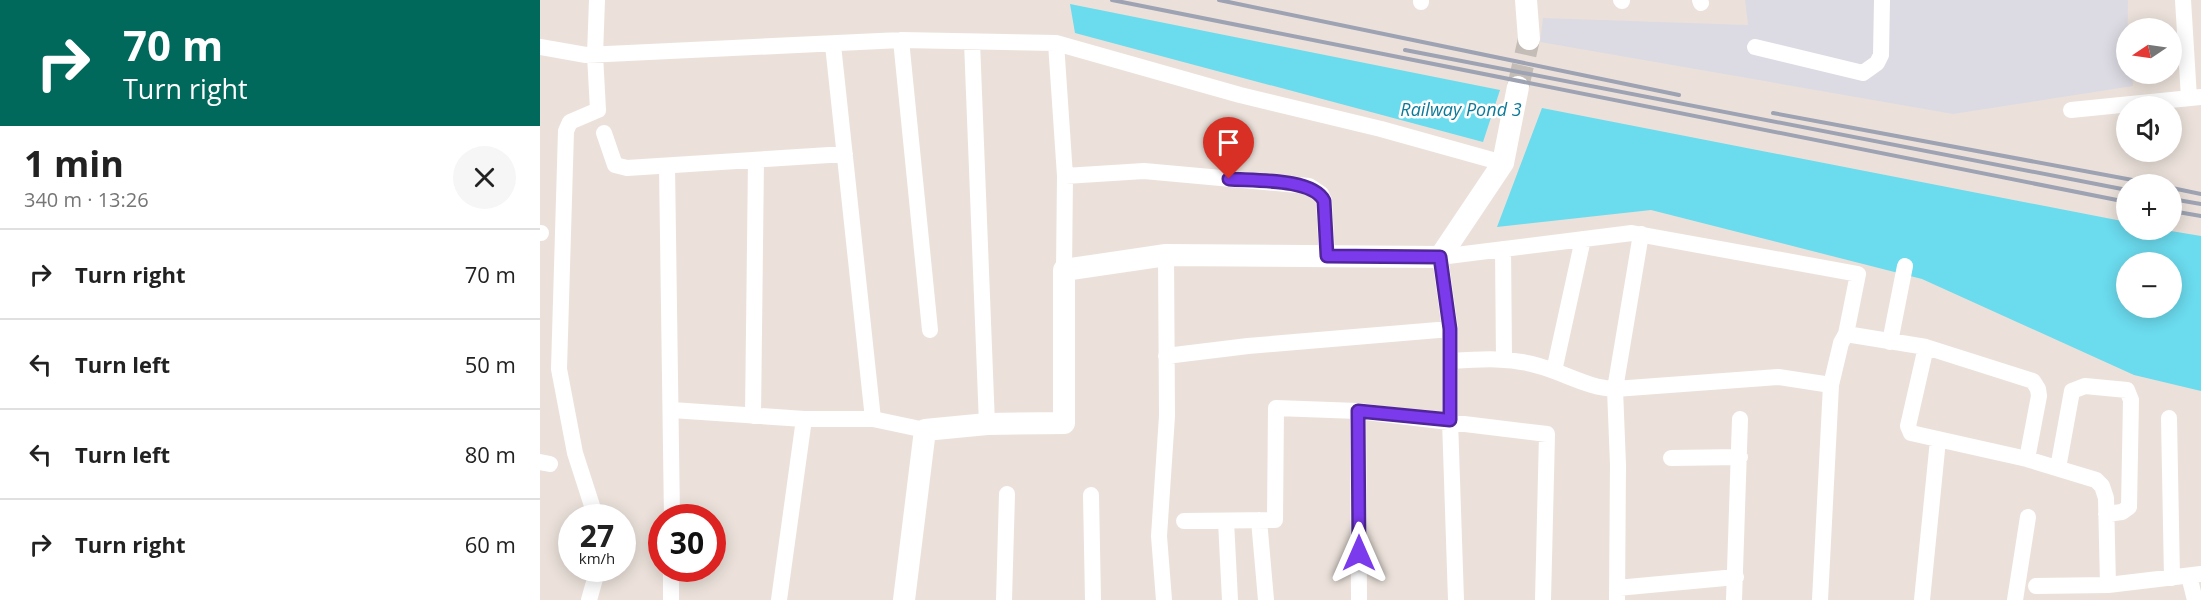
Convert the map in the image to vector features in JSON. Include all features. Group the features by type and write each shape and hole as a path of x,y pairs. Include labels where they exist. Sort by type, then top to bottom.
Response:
{"street":[{"path":"591,504 575,453 559,369 566,131 570,122 598,110 595,55 597,0"},
{"path":"1526,0 1529,39"},
{"path":"1755,47 1863,72 1876,63 1881,55 1882,0"},
{"path":"2070,110 2195,97 2182,0"},
{"path":"540,46 595,55 902,40 1056,43 1240,95 1380,129 1503,163"},
{"path":"902,40 930,330"},
{"path":"972,42 987,424"},
{"path":"672,410 804,419 873,419 925,430 987,424 1064,423 1065,176 1056,43"},
{"path":"833,45 873,419"},
{"path":"1456,600 1450,420 1450,329 1440,257 1503,163 1518,87"},
{"path":"604,133 615,165 627,168 845,154"},
{"path":"753,416 756,160"},
{"path":"667,166 672,504"},
{"path":"1065,176 1144,171 1309,186 1321,194 1324,201 1327,256"},
{"path":"1064,270 1166,255 1440,257 1632,233 1858,274 1846,334 1841,343 1831,385 1820,600"},
{"path":"1641,234 1615,389 1618,465 1617,594 1736,576"},
{"path":"1554,371 1582,239"},
{"path":"1503,249 1504,358"},
{"path":"1164,600 1159,536 1167,416 1166,255"},
{"path":"1890,342 1905,266"},
{"path":"1166,356 1248,346 1450,329"},
{"path":"1846,334 1926,347 2033,381 2039,396 2027,459"},
{"path":"1926,347 1908,426 1911,434 2027,459 2088,476 2102,486 2106,514 2108,585"},
{"path":"1450,361 1504,358 1554,371 1598,388 1615,389 1778,377 1831,385"},
{"path":"2058,468 2072,391 2085,386 2127,390 2131,400 2129,507 2122,512 2106,514"},
{"path":"1184,521 1275,520 1276,408 1358,411 1450,420 1547,434 1543,600"},
{"path":"1358,411 1359,600"},
{"path":"2169,418 2172,578"},
{"path":"778,600 804,419"},
{"path":"1734,600 1740,419"},
{"path":"904,600 925,430"},
{"path":"1922,600 1938,440"},
{"path":"1671,458 1740,457"},
{"path":"1004,600 1007,494"},
{"path":"1091,495 1093,600"},
{"path":"2015,600 2028,517"},
{"path":"1259,520 1266,600"},
{"path":"1226,521 1230,600"},
{"path":"2036,586 2108,585 2195,575 2195,600"},
{"path":"589,600 594,582"},
{"path":"671,582 671,600"}],"shaded area":[{"path":"1745,0 2128,0 2128,18 2116,18 2116,84 2133,84 2133,86 1953,114 1540,42 1543,18 1748,25"}],"water":[{"name":"Railway Pond 3","path":"1070,4 1500,90 1483,142 1075,33"},
{"path":"1542,108 2116,220 2116,240 2182,240 2182,233 2201,236 2201,391 2134,375 1922,279 1651,210 1497,227"}],"tunnel":[{"path":"1518,87 1529,39"}],"railway":[{"path":"1112,0 2116,200"},
{"path":"1219,0 1679,95"},
{"path":"1405,50 2116,188"},
{"path":"1773,113 2116,177"},
{"path":"2182,190 2201,194"},
{"path":"2182,201 2201,204"},
{"path":"2182,213 2201,216"}],"route":[{"path":"1229,179 1309,186 1321,194 1324,201 1327,256 1440,257 1450,329 1450,420 1358,411 1359,553"}]}
